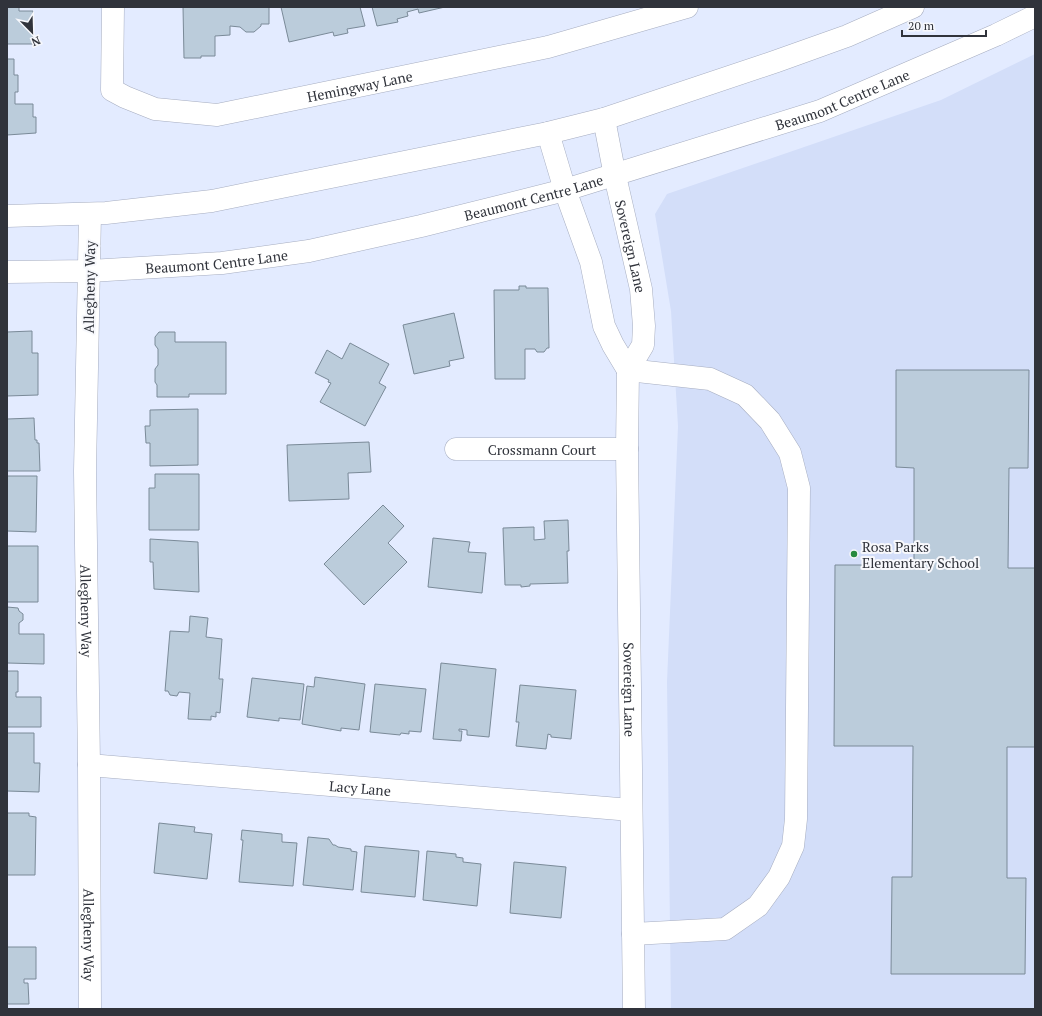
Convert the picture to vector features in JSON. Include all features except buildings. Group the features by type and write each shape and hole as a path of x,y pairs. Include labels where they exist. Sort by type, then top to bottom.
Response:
{"street":[{"name":"Hemingway Lane","path":"112,7 112,90 155,109 217,115 548,47 687,7"},
{"path":"7,216 106,214 212,201 548,133 604,119 847,36 913,7"},
{"name":"Beaumont Centre Lane","path":"7,272 90,272 222,263 309,251 421,226 615,176 820,111 996,35 1035,16"},
{"name":"Sovereign Lane","path":"604,119 615,176 641,289 644,326 643,345 628,370 627,449 634,1009"},
{"path":"548,133 565,190 591,262 604,326 628,370 710,379 745,394 770,421 790,453 799,488 796,819 793,846 779,877 758,906 725,929 633,934"},
{"name":"Allegheny Way","path":"90,214 86,471 90,1009"},
{"name":"Crossmann Court","path":"456,449 627,449"},
{"name":"Lacy Lane","path":"89,765 631,810"}],"shaded area":[{"name":"Rosa Parks Elementary School","path":"1035,54 1035,1009 671,1009 667,682 678,426 671,311 655,214 667,194 941,100"}],"place":[{"name":"Rosa Parks Elementary School","path":"854,554"}]}
